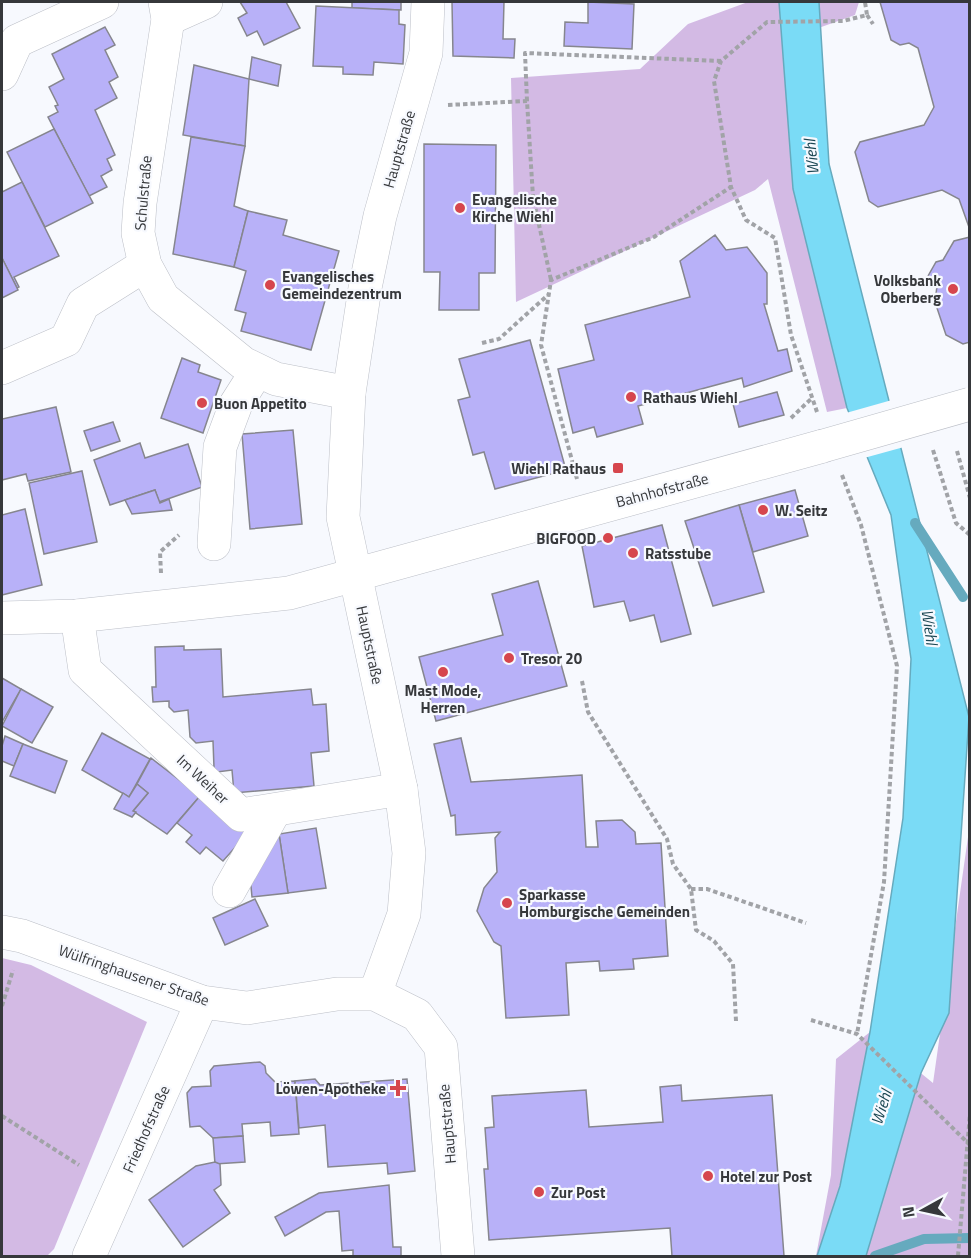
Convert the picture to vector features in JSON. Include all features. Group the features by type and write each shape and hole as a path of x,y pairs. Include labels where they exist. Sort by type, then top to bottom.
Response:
{"street":[{"path":"2,74 17,41 102,2"},
{"path":"166,10 206,2"},
{"name":"Hauptstraße","path":"428,2 426,53 376,237 365,288 349,393 343,518 401,789 409,853 404,914 375,994 417,1016 441,1047 458,1257"},
{"name":"Schulstraße","path":"166,10 140,203 138,233 145,265 163,298 205,334 257,371 276,379 349,393"},
{"path":"2,368 66,340 83,304 145,265"},
{"path":"214,544 220,447 236,404 257,371"},
{"name":"Bahnhofstraße","path":"355,573 828,446 969,404"},
{"path":"2,618 77,616 289,593 355,573"},
{"name":"Im Weiher","path":"77,616 85,670 241,815 401,789"},
{"path":"229,891 275,810"},
{"name":"Wülfringhausener Straße","path":"2,932 22,936 202,1002 247,1008 337,994 375,994"},
{"name":"Friedhofstraße","path":"89,1257 202,1002"}],"path":[{"path":"865,2 867,15 873,24"},
{"path":"857,1034 884,882 897,666 861,525 828,446 791,334 775,238 746,220 731,187 714,81 721,61 767,22 843,21 867,15"},
{"path":"591,509 577,481 541,345 551,280 533,197 525,53 721,61"},
{"path":"411,107 527,101"},
{"path":"551,280 654,237 731,187"},
{"path":"482,343 499,339 549,294"},
{"path":"923,418 956,523 969,535"},
{"path":"957,451 969,498"},
{"path":"160,552 160,561"},
{"path":"582,681 588,712 667,839 673,864 691,888 696,930 714,941 733,964 736,1021"},
{"path":"691,888 707,889 806,923"},
{"path":"811,1020 857,1034 968,1144"},
{"path":"958,1256 969,1114"},
{"path":"2,1116 80,1165"}],"shaded area":[{"path":"748,2 859,2 855,15 782,41 793,189 847,408 827,412 768,179 755,190 516,302 511,78 640,69 688,24"},
{"path":"969,830 969,1256 816,1256 831,1175 836,1059 870,1032 933,1083"},
{"path":"2,958 31,965 147,1022 54,1249 47,1256 2,1256"}],"water":[{"name":"Wiehl","path":"779,2 819,2 829,164 969,717 949,1013 921,1073 866,1256 817,1256 840,1186 870,1032 903,818 911,659 891,515 847,408 793,189"}],"pier":[{"path":"892,400 904,447 864,458 846,413"}],"building":[{"path":"240,2 286,2 300,28 264,45 257,31 247,36 238,18 247,13"},
{"path":"352,2 401,2 401,10 352,8"},
{"path":"452,2 504,2 503,39 515,39 514,58 453,56"},
{"path":"588,2 634,4 632,49 564,46 565,22 588,23"},
{"path":"880,2 970,2 970,230 959,199 942,190 878,207 869,201 855,152 860,142 924,125 934,107 918,48 909,43 900,45 891,40"},
{"path":"316,6 399,10 399,24 405,25 403,64 374,62 373,75 343,74 343,67 313,66"},
{"path":"105,27 115,45 105,50 118,77 109,82 117,98 95,110 115,155 107,159 112,170 101,176 107,187 89,196 48,117 58,112 55,106 58,105 49,87 64,79 52,54"},
{"path":"252,57 281,65 278,86 249,79"},
{"path":"194,65 249,79 245,146 183,135"},
{"path":"54,129 93,203 45,227 7,152"},
{"path":"191,137 245,146 234,206 248,211 234,267 173,254"},
{"name":"Evangelische Kirche Wiehl","path":"424,144 496,145 495,273 479,273 479,310 439,310 440,272 424,272"},
{"path":"22,182 59,256 14,277 19,287 17,288 2,258 2,192"},
{"path":"248,211 287,220 283,235 339,251 311,350 241,331 246,313 235,310 246,271 234,267"},
{"path":"715,235 726,250 747,247 767,273 767,304 764,304 778,351 787,349 792,371 744,387 742,378 638,406 643,424 597,437 594,427 573,433 558,369 594,360 585,325 690,297 680,261"},
{"name":"Volksbank Oberberg","path":"970,237 970,342 963,344 946,335 935,302 937,286 930,282 928,276 936,262 943,260 954,241"},
{"path":"2,258 18,290 2,298"},
{"path":"530,340 566,470 495,489 484,452 473,455 458,400 470,397 459,359"},
{"path":"182,358 200,365 198,372 221,380 203,433 161,418"},
{"path":"777,392 784,415 739,427 733,404"},
{"path":"56,407 71,472 28,481 26,474 2,480 2,419"},
{"path":"113,422 120,441 91,451 84,431"},
{"path":"293,430 302,524 250,529 242,434"},
{"path":"140,443 145,458 188,444 202,487 159,502 155,490 110,505 94,460"},
{"path":"82,471 97,542 44,554 29,483"},
{"path":"155,490 160,503 169,499 172,510 132,514 125,500"},
{"path":"795,490 808,536 753,552 739,505"},
{"path":"739,505 764,592 713,606 685,521"},
{"path":"25,509 42,585 2,595 2,515"},
{"path":"662,525 691,634 661,642 654,615 630,621 624,601 594,607 582,546"},
{"path":"538,581 567,686 436,721 419,657 503,635 492,594"},
{"path":"184,646 184,650 221,649 223,697 311,689 313,705 326,704 329,751 311,753 314,786 234,793 232,770 217,772 214,768 213,741 196,743 190,737 188,710 174,712 169,707 169,701 153,702 152,687 156,687 155,647"},
{"path":"2,678 21,689 2,722"},
{"path":"21,689 53,707 32,743 2,726"},
{"path":"102,733 150,759 129,797 82,770"},
{"path":"5,736 23,744 14,766 2,761"},
{"path":"461,738 471,782 582,775 586,847 598,847 596,821 622,820 635,832 636,844 661,843 668,956 633,959 634,969 600,971 599,961 566,963 569,1015 506,1018 501,946 494,942 477,911 484,888 497,872 495,838 500,832 456,835 455,815 451,816 434,744"},
{"path":"23,744 67,761 55,793 10,776"},
{"path":"151,758 200,796 167,834 133,811 148,793 137,784"},
{"path":"137,784 148,793 133,811 136,812 132,817 114,809 123,793 129,797"},
{"path":"200,796 247,834 223,861 206,847 200,854 186,842 192,835 177,823"},
{"path":"316,828 326,888 288,893 279,834"},
{"path":"279,834 288,893 252,897 250,876"},
{"path":"255,899 268,926 225,945 213,918"},
{"path":"260,1062 275,1082 295,1081 299,1134 271,1136 270,1122 242,1124 243,1136 213,1138 200,1126 190,1127 187,1093 192,1087 211,1086 210,1071 214,1066"},
{"path":"315,1079 320,1085 407,1079 415,1171 388,1174 387,1163 328,1167 325,1125 299,1128 295,1081"},
{"path":"681,1085 682,1101 772,1095 784,1256 672,1256 670,1228 489,1240 484,1169 488,1169 485,1128 494,1127 492,1096 586,1090 589,1127 663,1122 660,1087"},
{"path":"243,1136 245,1162 215,1164 213,1138"},
{"path":"215,1162 220,1164 221,1185 214,1190 230,1213 183,1247 149,1200 196,1166"},
{"path":"389,1185 393,1247 401,1247 401,1256 353,1256 353,1250 342,1251 339,1211 326,1212 285,1236 275,1217 319,1193"}],"waterway":[{"path":"915,523 963,597"},
{"path":"875,1256 924,1239 970,1238"}],"place":[{"name":"Evangelische Kirche Wiehl","path":"460,208"},
{"name":"Evangelisches Gemeindezentrum","path":"270,285"},
{"name":"Volksbank Oberberg","path":"953,289"},
{"name":"Rathaus Wiehl","path":"631,397"},
{"name":"Buon Appetito","path":"202,403"},
{"name":"Wiehl Rathaus","path":"618,468"},
{"name":"W. Seitz","path":"763,510"},
{"name":"BIGFOOD","path":"608,538"},
{"name":"Ratsstube","path":"633,553"},
{"name":"Tresor 20","path":"509,658"},
{"name":"Mast Mode, Herren","path":"443,672"},
{"name":"Sparkasse Homburgische Gemeinden","path":"507,903"},
{"name":"Löwen-Apotheke","path":"398,1088"},
{"name":"Hotel zur Post","path":"708,1176"},
{"name":"Zur Post","path":"539,1192"}]}
